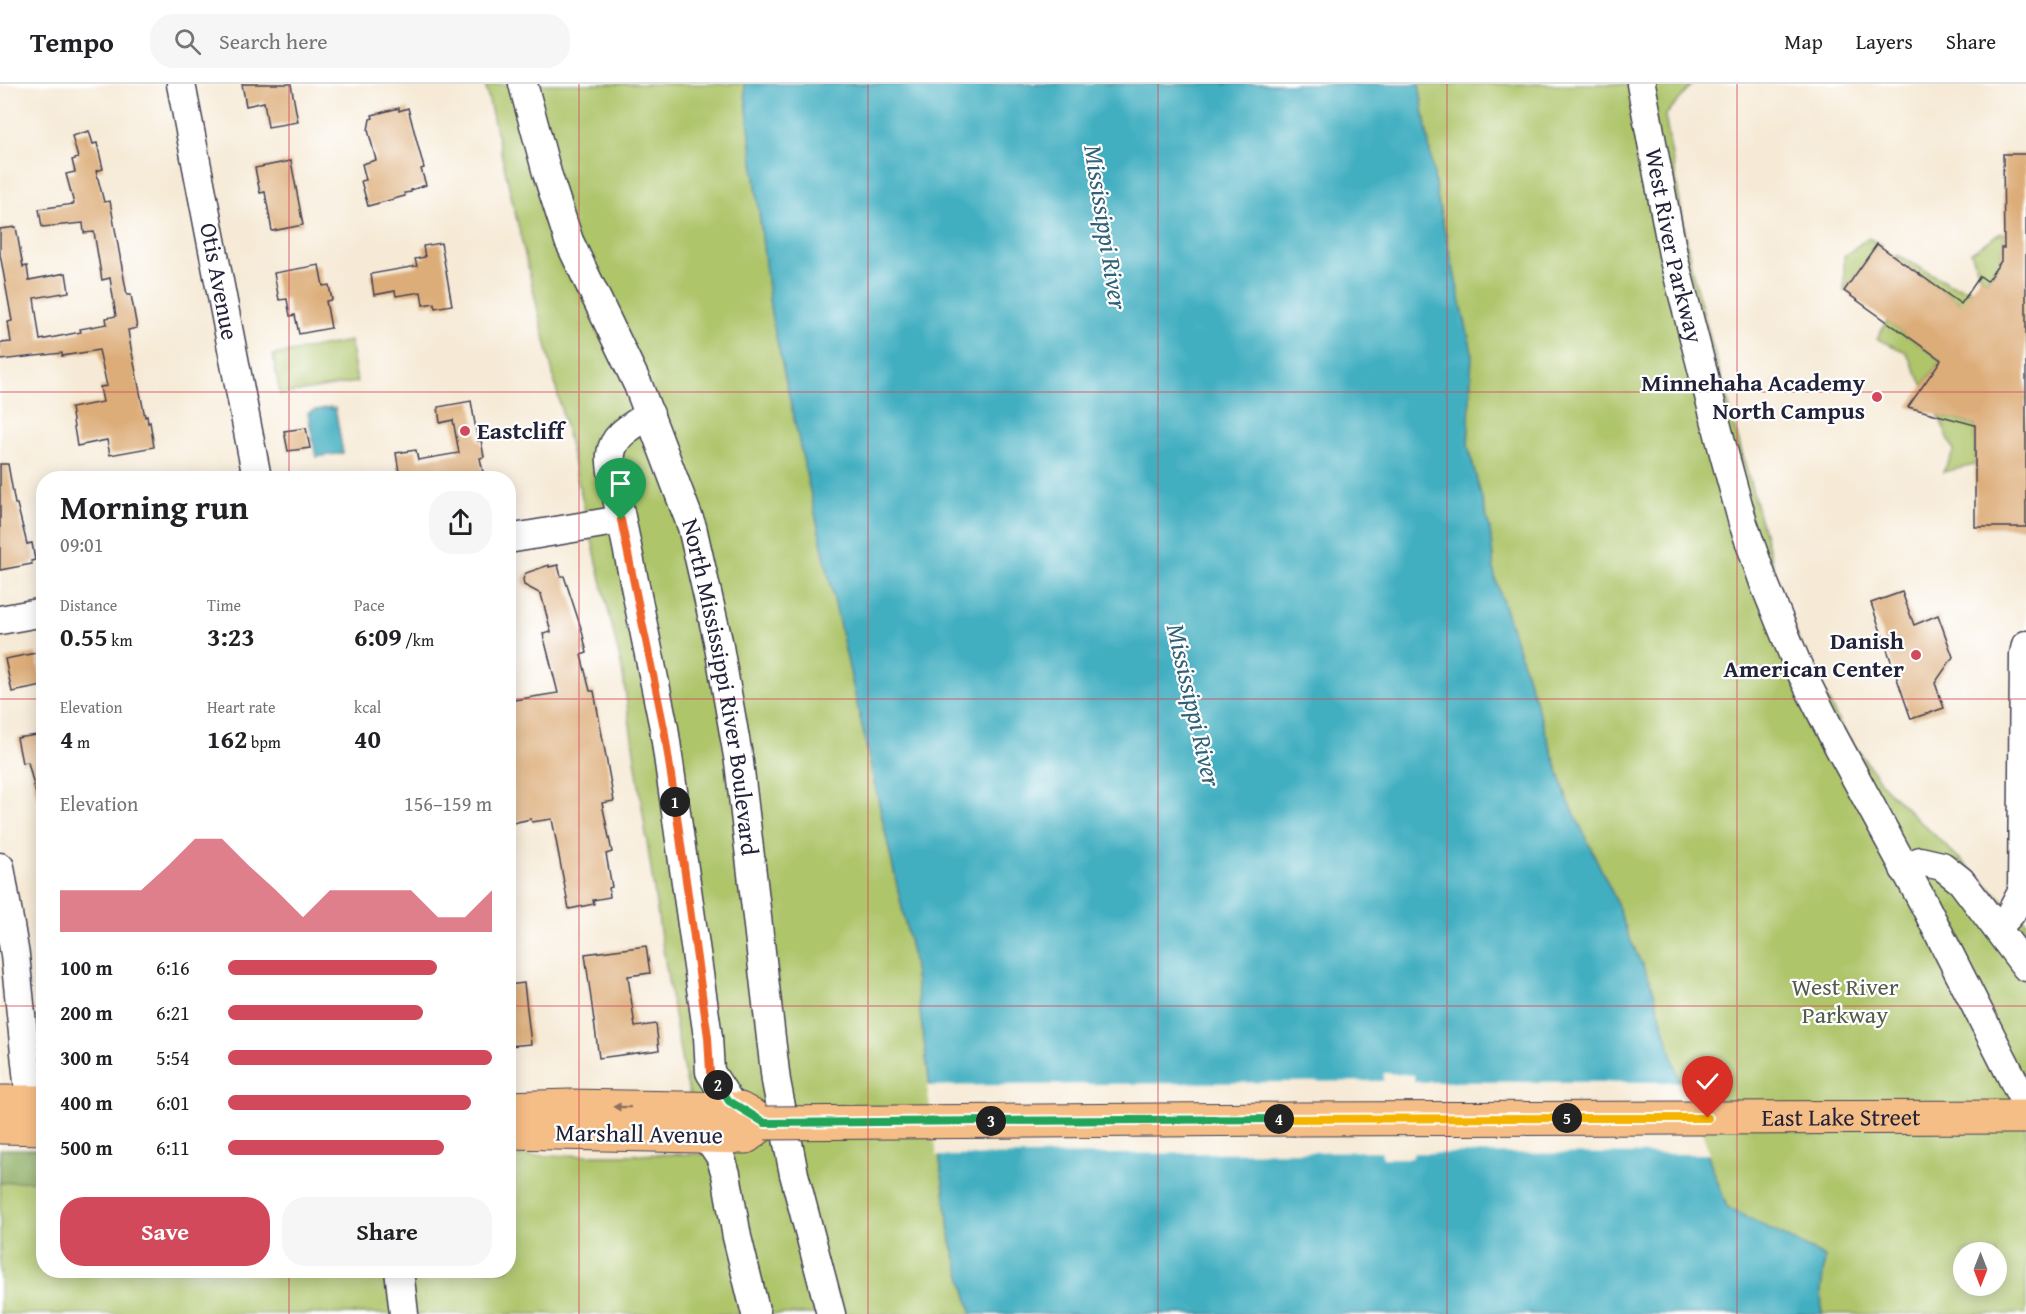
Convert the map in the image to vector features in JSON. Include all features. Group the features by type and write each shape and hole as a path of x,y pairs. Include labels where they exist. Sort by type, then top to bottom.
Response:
{"main road":[{"name":"Marshall Avenue","path":"516,1108 569,1106 688,1121 750,1123 1295,1119"},
{"name":"East Lake Street","path":"1295,1119 2026,1117"},
{"name":"Marshall Avenue","path":"516,1132 688,1121"}],"street":[{"name":"Otis Avenue","path":"181,84 256,471"},
{"name":"North Mississippi River Boulevard","path":"523,84 547,173 569,241 650,414 692,526 718,641 739,762 776,1081 794,1174 831,1314"},
{"name":"West River Parkway","path":"1641,84 1674,260 1743,523 1764,583 1793,656 2026,1105"},
{"path":"650,414 622,434 614,443 611,453 613,478 664,728 705,1013 710,1072 729,1101 750,1123 726,1174"},
{"path":"516,537 621,520"},
{"path":"0,620 36,613"},
{"path":"1997,928 2011,913 2022,892 2024,654 2026,645"},
{"path":"1905,869 1920,861 1942,866 1961,881 2026,967"},
{"path":"0,867 15,955 25,1115"},
{"path":"710,1072 688,1121 712,1144 720,1156 726,1174 737,1237 756,1314"},
{"path":"400,1278 404,1314"}],"green space":[{"path":"485,84 744,84 771,314 912,953 951,1241 972,1314 0,1314 0,1152 36,1153 36,1278 516,1278 516,1156 704,1154 682,1063 660,931 622,669"},
{"name":"West River Parkway","path":"1419,84 1693,84 1665,116 1692,272 1777,580 1800,645 1843,730 1886,789 2026,922 2026,1314 1822,1314 1821,1291 1825,1257 1727,1207 1678,1076 1652,986 1628,935 1616,901 1567,798 1495,578 1490,530 1468,446 1472,352 1438,201"},
{"path":"2004,233 2004,248 2001,249 2001,261 1987,281 1980,276 1971,252"},
{"path":"1868,238 1882,245 1881,247 1877,245 1844,291 1844,256"},
{"path":"1897,255 1950,284 1971,290 1970,310 1896,258"},
{"path":"1887,321 1941,360 1923,386 1906,352 1877,339"},
{"path":"350,341 357,382 280,395 273,355"},
{"path":"1938,415 1975,425 1975,465 1943,472 1954,451"},
{"path":"0,1149 36,1149 36,1180 0,1183"}],"water":[{"name":"Mississippi River","path":"744,84 1419,84 1438,201 1472,352 1468,446 1490,530 1495,578 1567,798 1616,901 1628,935 1652,986 1678,1076 1727,1207 1825,1257 1821,1291 1822,1314 972,1314 951,1241 912,953 771,314"},
{"path":"331,407 331,409 335,408 343,453 316,457 308,413"}],"pier":[{"path":"1384,1073 1414,1075 1414,1082 1683,1082 1710,1154 1414,1153 1412,1158 1383,1158 1381,1151 937,1156 927,1086 1383,1081"}],"building":[{"path":"242,84 291,84 298,122 268,127 264,102 246,106"},
{"path":"399,108 399,111 408,108 424,168 421,169 426,185 404,193 405,196 368,206 361,181 366,180 362,164 376,160 368,130 370,119 373,118 372,115"},
{"path":"89,131 93,144 97,143 103,169 96,171 104,202 110,201 127,295 131,295 137,328 128,330 145,417 147,416 148,423 150,422 154,447 110,455 107,440 77,446 71,408 103,402 100,387 107,386 99,350 62,356 62,353 0,360 0,343 11,342 8,322 12,321 0,254 0,229 16,227 23,267 27,266 29,280 66,273 69,292 34,298 40,340 107,324 106,318 116,316 110,278 102,280 94,232 84,233 83,223 42,227 39,209 74,204 66,174 75,172 72,160 78,158 72,136"},
{"path":"2003,154 2026,154 2026,527 1975,527 1975,425 1908,407 1941,360 1844,291 1877,244 1961,304 1980,276 1987,281 2001,261 2001,248 2004,248"},
{"path":"291,161 303,225 272,231 265,192 260,193 255,168"},
{"path":"441,243 452,305 435,308 434,303 423,305 421,292 396,296 395,291 374,295 371,274 417,266 415,259 425,257 423,246"},
{"path":"319,265 323,286 329,285 332,300 326,301 331,328 299,334 295,315 290,316 287,299 279,300 274,273"},
{"name":"Eastcliff","path":"471,401 478,441 481,440 484,457 480,458 483,471 399,471 396,453 416,450 418,460 459,453 453,420 440,423 438,407"},
{"path":"306,428 310,448 288,451 284,431"},
{"path":"0,464 8,464 15,504 17,504 27,544 32,543 35,560 31,561 32,564 0,570"},
{"path":"549,565 549,567 558,565 561,576 564,576 587,653 581,655 590,691 594,691 614,801 602,803 612,852 606,854 612,887 609,888 610,897 593,900 594,904 569,909 552,819 532,822 531,819 516,822 516,700 558,693 543,634 551,632 541,594 524,585 523,579 526,573"},
{"name":"Danish American Center","path":"1902,592 1914,625 1938,615 1953,657 1935,683 1944,708 1911,719 1871,603"},
{"path":"36,653 36,687 12,692 5,659"},
{"path":"36,735 36,794 28,762 22,763 17,738"},
{"path":"646,946 650,973 628,976 635,1027 656,1024 659,1050 599,1058 585,954"},
{"path":"524,983 531,1044 516,1045 516,984"}],"place":[{"name":"Minnehaha Academy North Campus","path":"1877,397"},
{"name":"Eastcliff","path":"465,431"},
{"name":"Danish American Center","path":"1916,655"}],"route":[{"path":"621,520 664,728 708,1037 710,1072 729,1101 765,1123 1708,1118"}]}
